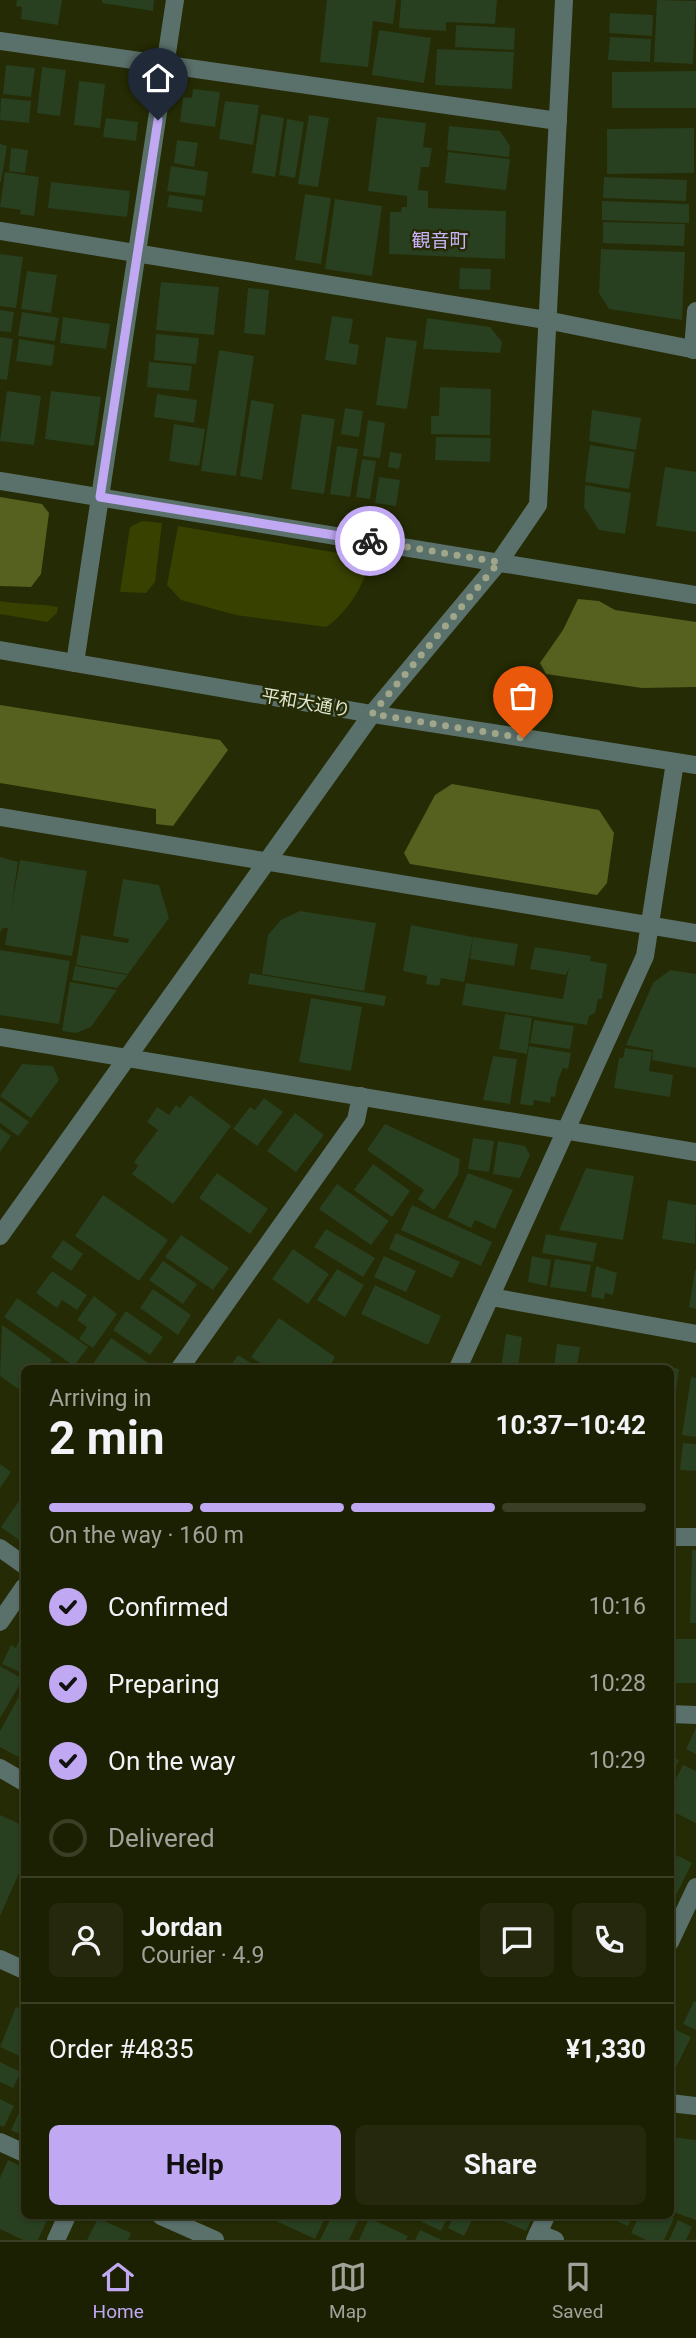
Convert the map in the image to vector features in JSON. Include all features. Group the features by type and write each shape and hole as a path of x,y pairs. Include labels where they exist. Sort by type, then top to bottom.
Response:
{"street":[{"path":"75,663 175,0"},
{"path":"0,1236 372,714 499,562 538,505 545,320 564,0"},
{"path":"0,41 558,121"},
{"path":"0,230 545,320 695,350 696,312"},
{"path":"0,481 696,595"},
{"name":"平和大通り","path":"0,650 372,714 696,765"},
{"path":"459,1365 645,956 675,762"},
{"path":"0,817 696,933"},
{"path":"0,1037 696,1152"},
{"path":"182,1365 356,1120 361,1096"},
{"path":"491,1297 696,1334"},
{"path":"674,1536 696,1538"},
{"path":"0,1548 21,1563"},
{"path":"0,1622 21,1591"},
{"path":"674,1714 696,1715"},
{"path":"0,1768 21,1780"},
{"path":"674,1934 696,1887"},
{"path":"0,1959 21,1969"},
{"path":"674,2103 696,2106"},
{"path":"0,2142 21,2152"},
{"path":"56,2240 66,2219"},
{"path":"168,2219 215,2240"},
{"path":"543,2238 546,2219"}],"green space":[{"path":"0,497 42,504 49,513 41,574 31,587 0,586"},
{"path":"142,521 162,523 155,582 146,593 120,592 130,527"},
{"path":"178,526 368,558 365,577 341,614 326,627 236,615 181,600 167,585"},
{"path":"578,599 599,601 615,610 696,622 696,687 642,688 546,674 540,663 563,630"},
{"path":"0,601 58,607 57,613 47,622 0,614"},
{"path":"0,705 220,740 228,750 173,826 156,824 156,809 0,783"},
{"path":"452,784 599,810 614,833 607,883 597,895 410,864 404,853 435,795"}],"building":[{"path":"17,0 62,0 58,25 21,19 22,7 16,6"},
{"path":"102,0 154,0 153,11 102,3"},
{"path":"327,0 396,0 393,24 373,21 368,67 320,62"},
{"path":"401,0 497,0 495,24 446,22 446,31 399,28"},
{"path":"657,0 696,1 693,64 654,62"},
{"path":"610,13 653,15 652,36 609,33"},
{"path":"456,25 515,28 514,50 455,47"},
{"path":"379,30 431,38 424,83 372,75"},
{"path":"610,37 651,39 650,62 608,60"},
{"path":"437,49 514,52 512,89 435,85"},
{"path":"6,65 35,68 31,97 3,94"},
{"path":"42,67 66,70 60,116 37,113"},
{"path":"696,71 696,108 612,108 612,72"},
{"path":"79,81 105,84 100,128 74,125"},
{"path":"193,89 220,92 215,127 180,122 183,97 192,98"},
{"path":"1,98 31,101 29,123 0,120"},
{"path":"225,101 259,105 253,145 219,139"},
{"path":"261,114 284,118 275,177 252,173"},
{"path":"309,115 329,118 318,187 298,184"},
{"path":"377,117 426,123 423,147 432,148 429,167 421,167 418,190 428,191 428,208 506,211 505,259 389,254 390,212 401,212 402,207 407,207 407,196 368,191"},
{"path":"106,118 138,122 136,141 103,137"},
{"path":"287,119 304,122 295,178 279,175"},
{"path":"449,126 500,131 510,146 509,157 447,150"},
{"path":"694,128 694,173 607,174 607,129"},
{"path":"177,140 198,143 194,167 174,163"},
{"path":"0,144 7,146 1,182 0,182"},
{"path":"11,148 28,150 25,173 9,171"},
{"path":"448,152 510,159 506,190 445,183"},
{"path":"171,166 208,172 205,196 167,191"},
{"path":"5,172 39,177 34,216 20,214 21,210 0,207"},
{"path":"604,177 687,180 686,201 603,198"},
{"path":"51,182 130,191 127,217 48,208"},
{"path":"305,194 331,198 321,264 295,260"},
{"path":"169,195 203,200 202,212 167,207"},
{"path":"335,199 382,206 372,276 325,269"},
{"path":"602,201 689,204 689,223 602,220"},
{"path":"603,222 685,224 684,246 603,243"},
{"path":"601,249 685,252 682,320 609,309 599,293"},
{"path":"0,254 23,257 16,308 0,306"},
{"path":"460,268 491,269 490,290 459,289"},
{"path":"27,271 57,275 51,313 21,309"},
{"path":"161,282 219,287 214,335 156,330"},
{"path":"248,288 269,290 265,335 244,333"},
{"path":"0,310 14,312 11,332 0,331"},
{"path":"22,312 59,318 55,341 18,336"},
{"path":"332,316 353,319 349,343 359,345 356,365 325,360"},
{"path":"63,317 110,324 106,349 60,343"},
{"path":"427,318 490,327 502,342 500,353 423,349"},
{"path":"156,334 199,338 196,364 154,360"},
{"path":"0,337 13,339 7,380 0,379"},
{"path":"386,337 417,341 407,409 376,405"},
{"path":"19,339 55,345 52,366 16,361"},
{"path":"219,350 254,356 236,476 201,471"},
{"path":"149,362 192,366 189,391 147,387"},
{"path":"440,387 491,389 490,435 431,434 431,416 439,416"},
{"path":"7,391 41,396 34,445 0,441"},
{"path":"51,391 101,397 94,446 45,439"},
{"path":"157,394 197,400 194,423 154,417"},
{"path":"251,400 274,404 262,480 240,476"},
{"path":"345,408 363,411 359,437 341,434"},
{"path":"592,410 641,418 636,450 589,441"},
{"path":"302,414 335,419 324,494 291,489"},
{"path":"368,420 385,423 380,458 363,456"},
{"path":"174,424 205,429 199,466 169,461"},
{"path":"436,437 491,438 490,462 435,460"},
{"path":"590,445 635,452 629,489 585,482"},
{"path":"337,446 358,449 350,497 330,494"},
{"path":"390,452 402,454 399,469 388,467"},
{"path":"362,459 376,461 370,499 356,497"},
{"path":"665,467 696,472 696,532 656,526"},
{"path":"379,477 400,480 396,506 375,503"},
{"path":"585,485 631,493 625,534 599,530 584,507"},
{"path":"0,857 18,862 11,910 20,860 87,871 72,956 5,945 8,928 3,928 0,932"},
{"path":"123,879 159,885 169,918 128,974 76,965 81,935 128,943 129,939 113,936"},
{"path":"300,911 376,923 364,991 262,974 268,935 281,920"},
{"path":"411,925 473,937 464,982 441,978 439,986 426,984 427,976 403,971"},
{"path":"473,937 518,944 514,966 470,959"},
{"path":"535,947 591,956 590,961 607,964 602,999 598,999 595,1013 589,1016 587,1025 462,1005 466,983 563,999 569,967 566,975 530,969"},
{"path":"0,950 70,961 59,1024 0,1015"},
{"path":"75,966 128,975 117,988 72,980"},
{"path":"670,970 696,974 696,1068 652,1060 653,1050 626,1045 653,983"},
{"path":"250,973 386,996 384,1006 248,984"},
{"path":"70,982 117,990 91,1027 76,1033 62,1031"},
{"path":"311,998 362,1007 351,1071 299,1062"},
{"path":"505,1014 532,1018 527,1054 499,1049"},
{"path":"534,1020 574,1026 570,1049 530,1043"},
{"path":"529,1046 571,1053 568,1069 563,1068 555,1097 551,1096 550,1103 534,1100 533,1106 520,1104"},
{"path":"625,1048 652,1052 649,1071 673,1075 670,1097 614,1088 619,1058 623,1058"},
{"path":"493,1056 517,1059 510,1104 483,1100"},
{"path":"22,1064 53,1066 59,1080 31,1118 0,1096"},
{"path":"190,1095 231,1126 173,1204 132,1174 138,1166 134,1162 158,1130 147,1122 157,1107 169,1115 176,1105 180,1108"},
{"path":"264,1098 283,1112 257,1146 233,1129 250,1107 255,1110"},
{"path":"0,1101 29,1122 18,1136 0,1123"},
{"path":"295,1113 324,1135 296,1172 267,1151"},
{"path":"385,1124 460,1159 458,1175 434,1210 418,1199 424,1190 367,1150"},
{"path":"0,1128 11,1136 0,1152"},
{"path":"473,1138 494,1141 489,1172 468,1169"},
{"path":"498,1141 525,1146 530,1155 520,1178 493,1174"},
{"path":"373,1164 410,1191 392,1217 354,1190"},
{"path":"586,1168 634,1176 623,1240 559,1230"},
{"path":"217,1173 268,1209 250,1234 199,1198"},
{"path":"468,1173 513,1190 495,1229 475,1220 471,1228 448,1217"},
{"path":"337,1184 389,1221 371,1245 319,1209"},
{"path":"103,1195 168,1240 139,1281 75,1236"},
{"path":"668,1200 696,1205 695,1244 662,1239"},
{"path":"412,1205 492,1242 481,1266 401,1230"},
{"path":"326,1229 375,1258 363,1277 314,1247"},
{"path":"396,1233 460,1262 452,1278 389,1249"},
{"path":"546,1234 597,1243 593,1262 542,1253"},
{"path":"181,1235 229,1268 213,1290 165,1257"},
{"path":"63,1240 83,1254 71,1271 51,1257"},
{"path":"293,1249 329,1274 308,1304 272,1279"},
{"path":"384,1256 416,1271 406,1292 374,1277"},
{"path":"532,1256 551,1260 547,1286 528,1282"},
{"path":"555,1259 591,1265 586,1292 550,1287"},
{"path":"163,1261 197,1284 183,1304 149,1280"},
{"path":"596,1266 617,1273 613,1295 605,1293 604,1299 591,1297"},
{"path":"337,1269 364,1285 345,1317 317,1300"},
{"path":"696,1270 696,1309 689,1307"},
{"path":"52,1271 87,1295 77,1310 62,1300 57,1308 36,1293"},
{"path":"375,1285 441,1316 428,1345 361,1314"},
{"path":"153,1289 191,1315 178,1335 140,1308"},
{"path":"94,1296 117,1314 93,1348 79,1339 87,1327 77,1320"},
{"path":"17,1298 88,1347 73,1365 4,1317"},
{"path":"126,1311 163,1337 150,1355 113,1330"},
{"path":"279,1318 335,1357 331,1365 263,1365 251,1357"},
{"path":"2,1325 52,1360 48,1365 21,1365 21,1391 0,1376"},
{"path":"506,1334 522,1337 518,1365 501,1365"},
{"path":"111,1338 152,1365 92,1365"},
{"path":"557,1344 580,1347 577,1365 554,1365"},
{"path":"238,1355 254,1365 231,1365"},
{"path":"674,1368 679,1369 674,1392"},
{"path":"691,1377 696,1378 696,1437 682,1435"},
{"path":"683,1443 696,1444 696,1471 680,1470"},
{"path":"0,1464 11,1472 0,1488"},
{"path":"21,1498 21,1540 1,1527"},
{"path":"692,1550 696,1550 696,1623 690,1623"},
{"path":"21,1636 21,1673 2,1664 11,1645 16,1648"},
{"path":"674,1639 696,1639 696,1683 674,1683"},
{"path":"0,1666 21,1678 21,1682 0,1718"},
{"path":"21,1693 21,1758 0,1747 0,1731"},
{"path":"696,1728 696,1754 686,1749"},
{"path":"674,1758 679,1760 674,1771"},
{"path":"683,1765 696,1771 696,1823 674,1812 674,1782"},
{"path":"0,1815 21,1825 21,1869 0,1916"},
{"path":"674,1854 692,1863 676,1895 674,1894"},
{"path":"694,2001 696,2002 696,2030 683,2024"},
{"path":"16,2007 21,2009 21,2057 0,2047"},
{"path":"674,2029 691,2037 674,2069"},
{"path":"0,2062 21,2072 13,2088 0,2082"},
{"path":"0,2099 14,2106 4,2127 0,2125"},
{"path":"21,2108 21,2135 11,2130"},
{"path":"674,2137 696,2140 696,2220 674,2212"},
{"path":"8,2160 21,2166 21,2219 48,2219 38,2240 23,2240 0,2229 0,2178"},
{"path":"98,2219 131,2233 128,2240 87,2240"},
{"path":"272,2219 325,2219 315,2239"},
{"path":"330,2219 359,2219 349,2240 320,2240"},
{"path":"369,2219 408,2236 406,2240 359,2240"},
{"path":"418,2219 447,2219 441,2231"},
{"path":"452,2219 472,2219 464,2236 448,2228"},
{"path":"499,2219 532,2219 526,2231"},
{"path":"612,2219 632,2219 628,2226"},
{"path":"638,2219 674,2219 664,2240 646,2240 631,2233"},
{"path":"678,2220 692,2227 686,2240 669,2240"},
{"path":"420,2230 442,2240 415,2240"}],"way so far":[{"path":"370,541 499,562 372,714 523,738"}],"district":[{"name":"観音町","path":"440,240"}],"route":[{"path":"158,120 100,497 370,541"}]}
